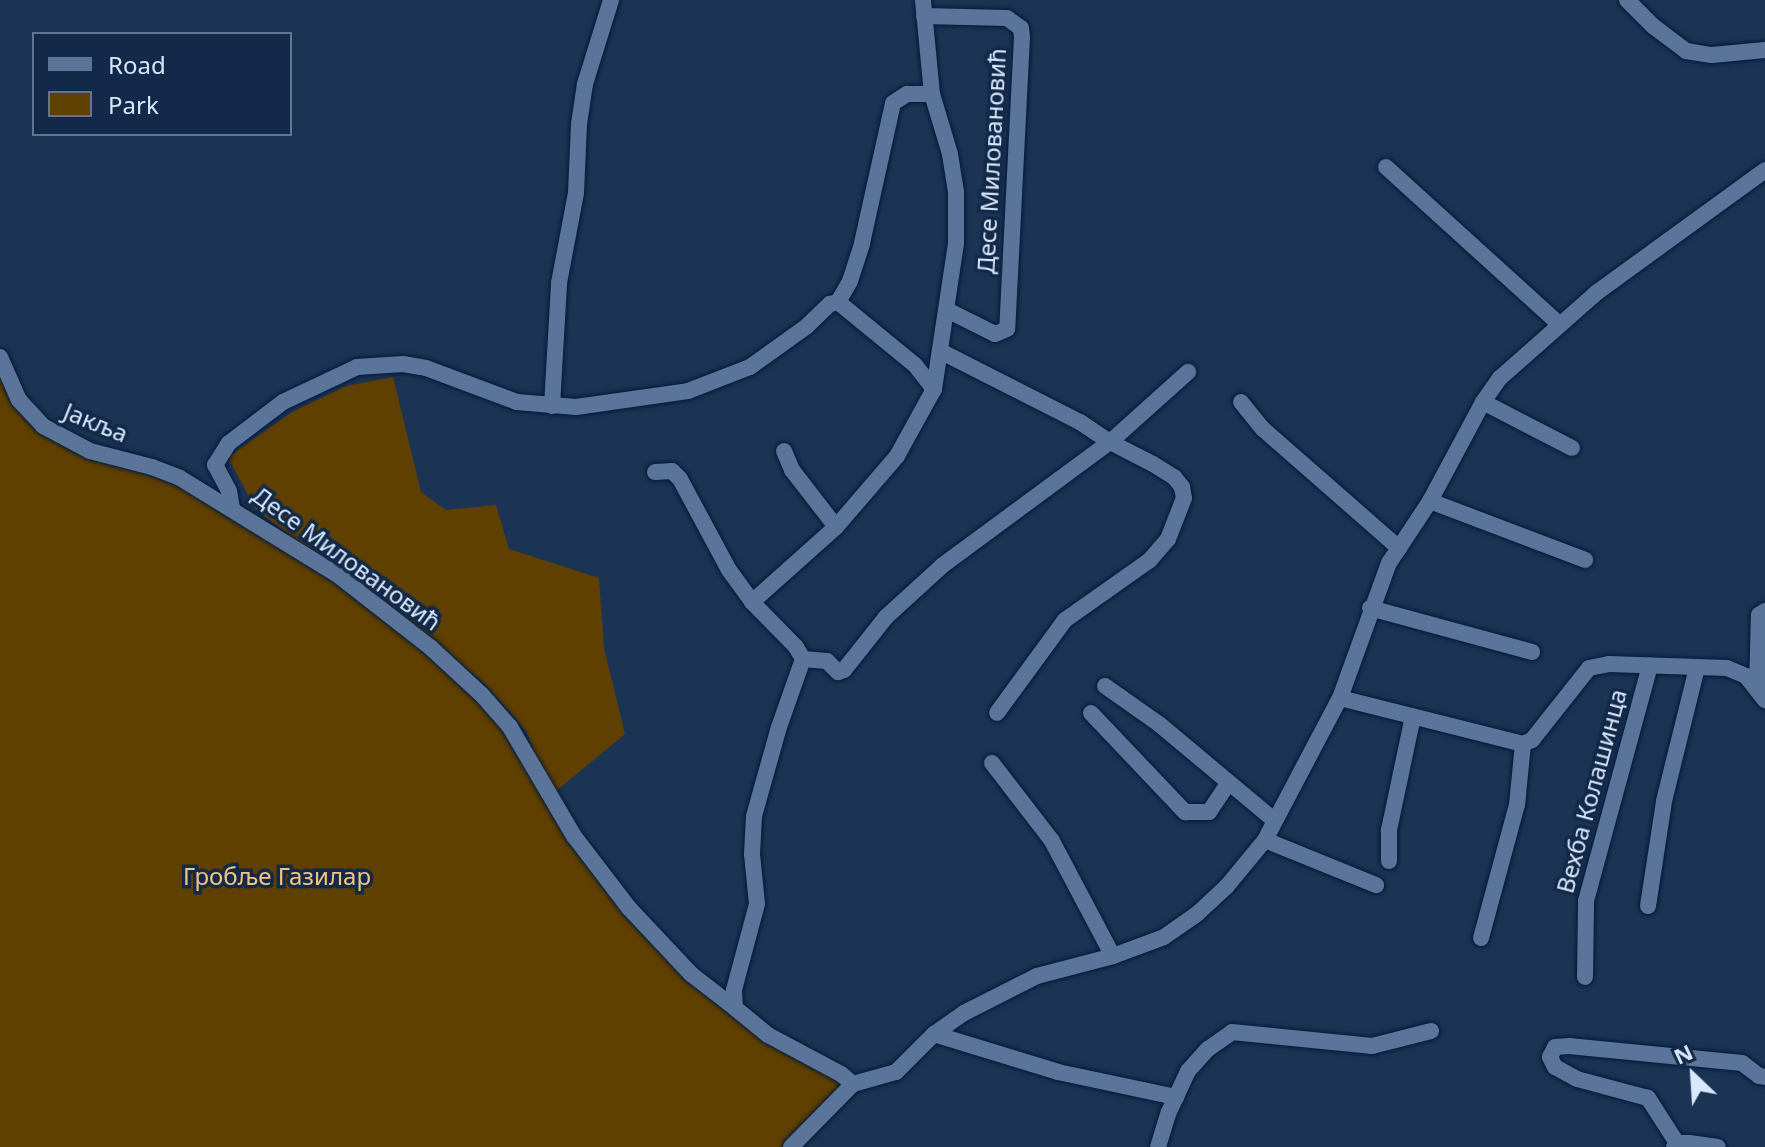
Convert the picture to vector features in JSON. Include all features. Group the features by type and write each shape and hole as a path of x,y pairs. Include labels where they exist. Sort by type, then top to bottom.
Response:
{"street":[{"path":"552,406 559,283 576,193 579,124 585,84 611,0"},
{"path":"1627,0 1653,26 1686,51 1712,55 1765,50"},
{"name":"Десе Миловановић","path":"752,602 836,527 897,456 934,389 956,243 956,192 950,154 932,94 923,8 1007,18 1021,28 1022,37 1007,329 995,334 947,310"},
{"name":"Десе Миловановић","path":"853,1084 841,1074 768,1035 665,948 594,865 558,810 524,747 482,695 430,647 363,593 232,508 229,491 215,465 229,443 283,402 357,367 383,362 415,366 517,402 576,407 688,391 750,367 807,326 830,304 838,302 850,281 862,243 893,103 907,94 932,94"},
{"path":"1386,167 1559,324"},
{"path":"791,1147 853,1084 896,1072 934,1034 1018,984 1142,946 1179,928 1227,886 1265,840 1340,698 1370,608 1389,563 1430,501 1483,402 1500,378 1596,293 1765,170"},
{"path":"838,302 915,365 934,389"},
{"path":"940,351 1080,422 1174,477 1182,487 1184,498 1168,539 1150,560 1065,620 997,713"},
{"name":"Јакља","path":"0,357 19,400 43,426 90,451 165,471 232,508"},
{"path":"803,659 827,661 838,672 844,670 886,617 943,565 1110,442 1188,372"},
{"path":"1241,402 1263,429 1399,548"},
{"path":"1483,402 1572,448"},
{"path":"784,451 792,470 836,527"},
{"path":"655,472 672,471 680,479 723,560 752,602 796,647 803,659 779,727 754,816 752,840 757,904 734,990 735,1008"},
{"path":"1430,501 1585,560"},
{"path":"1370,608 1532,652"},
{"path":"1761,694 1759,615 1765,611"},
{"name":"Вехба Колашинца","path":"1523,744 1532,740 1589,668 1609,664 1727,668 1746,676 1761,694"},
{"name":"Вехба Колашинца","path":"1585,977 1586,901 1650,666"},
{"path":"1648,906 1664,801 1697,668"},
{"path":"1105,686 1159,724 1274,820"},
{"path":"1340,698 1523,744 1517,805 1481,938"},
{"path":"1091,713 1172,803 1185,812 1209,812 1228,784"},
{"path":"1389,861 1389,830 1413,716"},
{"path":"992,763 1052,841 1113,956"},
{"path":"1265,840 1376,885"},
{"path":"1158,1147 1176,1097 1198,1058 1232,1032 1372,1046 1431,1031"},
{"path":"934,1034 1058,1072 1176,1097"},
{"path":"1718,1147 1676,1145 1648,1098 1577,1079 1555,1067 1550,1057 1555,1047 1742,1063 1765,1077"}],"green space":[{"name":"Гробље Газилар","path":"0,357 10,380 58,436 140,463 299,550 482,695 547,788 527,732 481,680 256,510 228,457 292,412 346,386 393,377 421,492 446,510 496,505 509,549 599,578 604,648 625,734 550,796 691,974 853,1084 791,1147 0,1147"}]}
